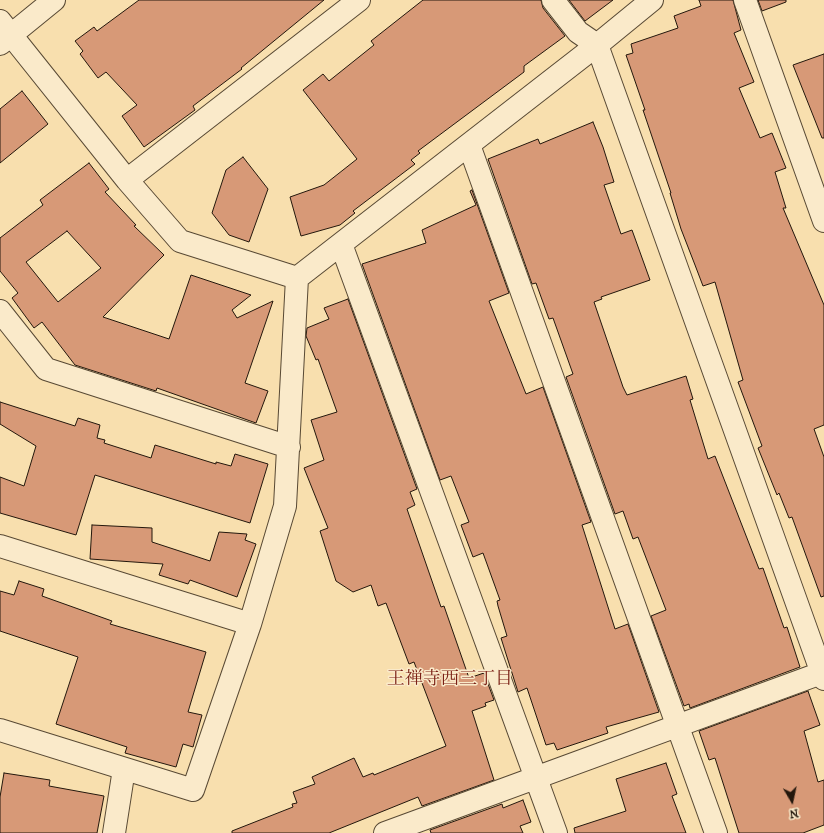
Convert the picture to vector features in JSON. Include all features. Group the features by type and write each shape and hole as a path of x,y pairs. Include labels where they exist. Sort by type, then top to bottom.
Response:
{"street":[{"path":"54,0 4,33 180,241 297,278"},
{"path":"127,180 359,0"},
{"path":"387,833 677,726 823,675 598,45 578,32 553,0"},
{"path":"0,730 194,790 250,624 285,506 297,278 598,45 652,0"},
{"path":"745,0 824,221"},
{"path":"469,145 716,833"},
{"path":"341,244 556,833"},
{"path":"0,311 46,369 288,447"},
{"path":"0,546 250,624"},
{"path":"114,833 124,769"}],"building":[{"path":"139,0 324,0 241,68 242,69 193,106 195,110 144,147 122,116 137,105 106,72 98,78 80,54 83,51 75,41 94,27 97,31"},
{"path":"423,0 541,0 543,8 565,36 524,66 524,72 418,151 420,153 411,160 415,164 353,211 355,213 340,225 301,236 290,197 324,185 357,159 303,90 323,74 329,81 374,45 371,41"},
{"path":"569,0 613,0 585,21"},
{"path":"699,0 733,0 741,30 734,33 754,82 739,88 760,138 772,133 786,168 775,172 786,208 783,208 824,305 824,425 814,429 824,457 824,596 821,597 792,517 789,518 779,493 777,495 758,448 762,446 738,382 743,380 715,282 703,286 681,229 671,193 643,110 645,110 626,55 633,53 631,44 678,28 674,16 701,6"},
{"path":"758,0 786,0 786,2 762,11"},
{"path":"824,54 824,138 822,138 793,65"},
{"path":"22,91 48,124 0,163 0,109"},
{"path":"593,122 614,182 604,185 621,234 632,230 650,280 601,297 602,299 594,302 623,387 627,395 686,376 693,399 690,400 708,459 715,456 759,569 763,568 784,628 787,627 800,667 690,708 689,704 684,706 651,616 666,610 638,537 633,539 623,511 615,514 566,377 573,374 553,318 549,319 536,283 532,284 488,159 538,139 540,144"},
{"path":"243,157 268,189 249,242 229,235 212,213 226,170"},
{"path":"89,163 109,189 105,192 136,225 134,226 164,255 103,317 169,339 191,275 251,295 232,310 237,318 273,301 245,383 268,391 256,423 157,388 156,391 75,365 42,322 34,328 12,298 18,293 0,271 0,238 43,205 40,200","holes":["67,231 101,268 58,302 26,262"]},
{"path":"472,190 509,293 489,301 526,394 543,387 591,522 582,525 615,629 628,624 659,712 606,727 608,733 557,750 554,743 546,745 527,688 518,692 501,638 507,636 497,601 500,600 483,553 473,557 461,525 469,522 451,476 440,480 362,264 426,243 422,230 476,205 470,191"},
{"path":"348,299 417,489 410,492 415,505 407,509 441,607 444,606 469,678 484,673 494,700 485,703 486,706 472,711 494,780 422,806 418,797 329,833 232,833 232,831 293,807 292,804 297,803 293,792 315,784 312,777 354,758 363,777 373,773 374,775 446,746 414,662 409,664 386,603 378,606 371,585 353,592 336,581 320,531 328,528 304,468 324,460 311,420 337,412 318,359 316,360 306,336 307,328 329,319 324,308"},
{"path":"0,402 75,426 78,418 100,425 97,438 105,440 104,443 151,458 155,445 216,464 216,462 231,466 235,454 268,464 250,523 95,475 76,535 0,513 0,477 24,486 36,446 0,424"},
{"path":"92,525 152,528 152,542 210,561 219,532 247,534 245,540 256,544 237,597 190,580 188,584 159,575 163,564 90,559"},
{"path":"19,581 44,589 42,596 112,621 110,624 206,652 188,712 202,715 193,747 183,744 176,767 125,753 127,747 56,724 78,657 0,631 0,591 14,595"},
{"path":"808,691 820,725 804,731 818,782 824,780 824,825 803,833 739,833 715,758 709,760 699,731"},
{"path":"666,763 677,794 672,796 686,833 575,833 574,828 626,811 616,779"},
{"path":"4,773 50,780 49,786 104,796 97,833 0,833 0,797"},
{"path":"523,800 531,822 520,826 523,833 431,833 430,830 502,804 503,808"}],"district":[{"name":"王禅寺西三丁目","path":"450,680"}]}
